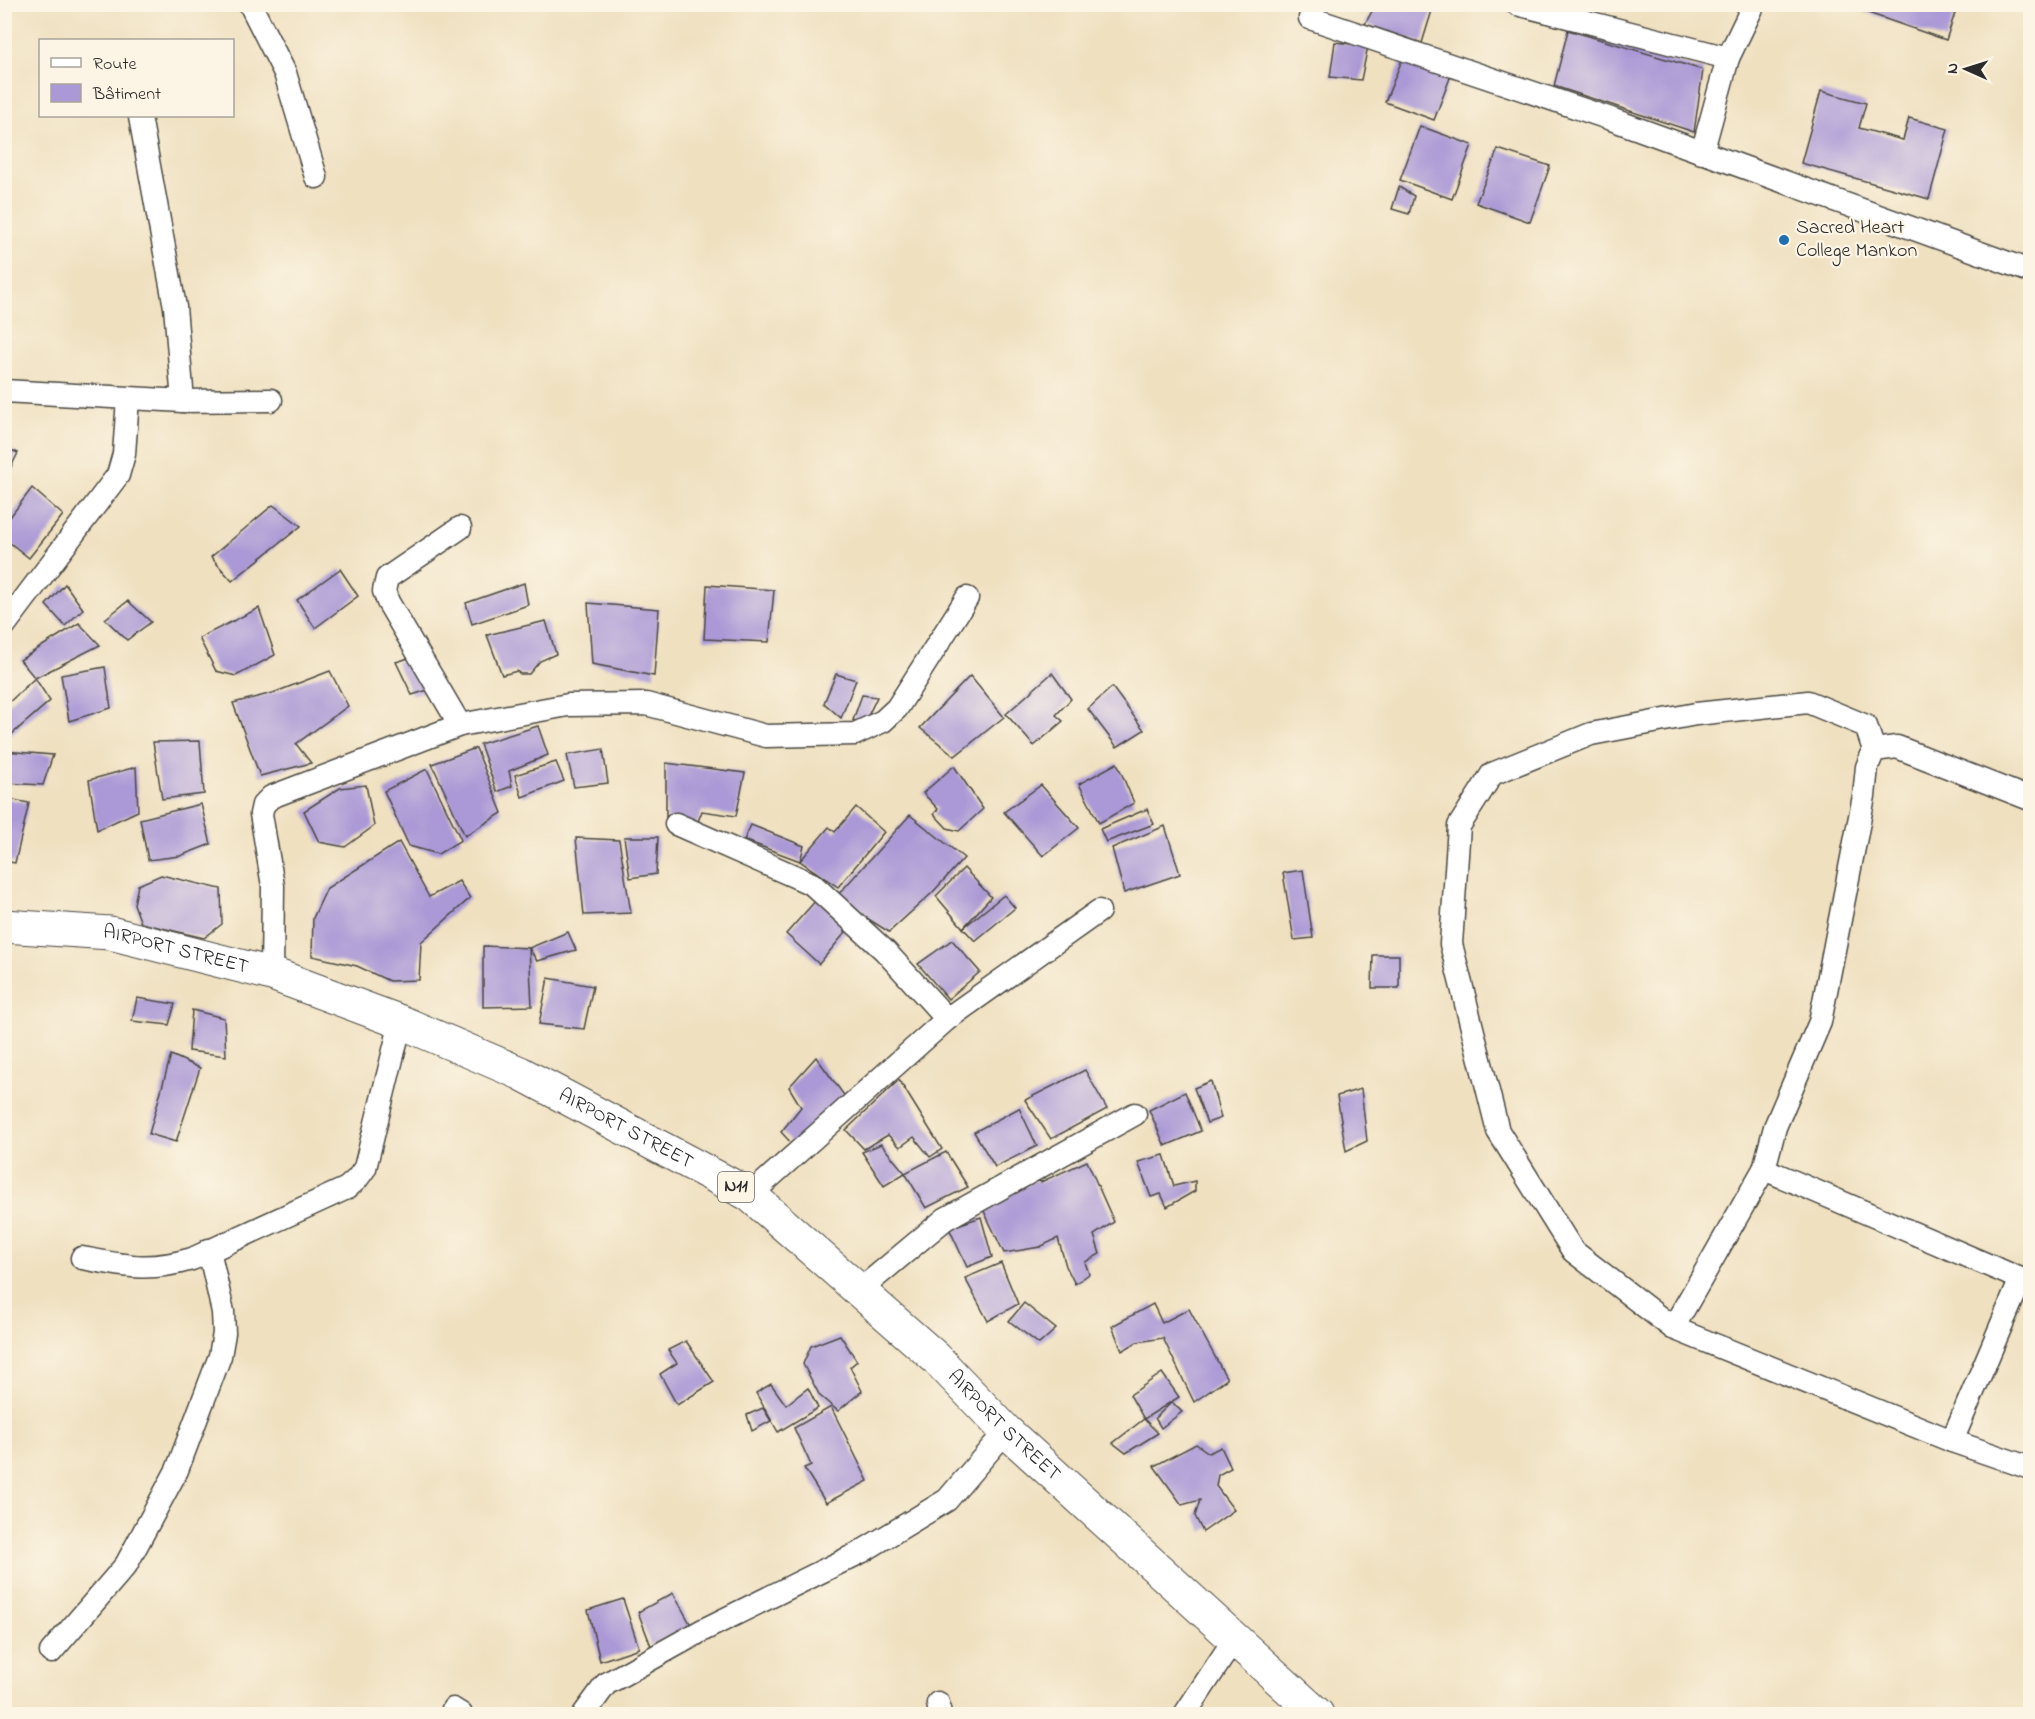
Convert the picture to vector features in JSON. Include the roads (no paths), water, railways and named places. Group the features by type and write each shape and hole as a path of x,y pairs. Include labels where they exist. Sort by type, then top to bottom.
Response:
{"highway":[{"name":"AIRPORT STREET","path":"4,926 110,933 272,974 401,1022 520,1073 750,1195 936,1358 1006,1431 1317,1714"}],"street":[{"path":"250,4 285,73 316,177"},
{"path":"1518,4 1728,57"},
{"path":"1702,153 1728,57 1754,4"},
{"path":"1310,18 1702,153 2031,271"},
{"path":"141,117 175,307 183,401"},
{"path":"4,391 183,401 271,400"},
{"path":"4,626 118,475 124,454 128,399"},
{"path":"460,528 387,578 384,591 388,602 460,725"},
{"path":"272,974 273,886 261,814 263,805 271,796 460,725 568,705 646,704 766,736 855,734 883,722 897,708 968,598"},
{"path":"1673,1328 1764,1169 1775,1127 1820,1022 1864,796 1867,767 1874,750 1866,726 1808,702 1696,714 1591,734 1492,774 1459,826 1451,944 1498,1131 1573,1251 1673,1328 1952,1441 2031,1468"},
{"path":"1874,750 1898,747 2031,799"},
{"path":"676,825 812,884 885,951 947,1019"},
{"path":"750,1195 947,1019 1099,911"},
{"path":"82,1258 142,1268 165,1267 192,1259 347,1188 365,1168 401,1022"},
{"path":"860,1290 945,1219 1135,1114"},
{"path":"1764,1169 2026,1281 1952,1441"},
{"path":"51,1652 126,1565 177,1470 220,1356 224,1333 223,1312 208,1250"},
{"path":"584,1714 606,1684 703,1630 861,1552 947,1500 1006,1431"},
{"path":"1185,1714 1235,1638"}],"place":[{"name":"Sacred Heart College Mankon","path":"1784,240"}]}
